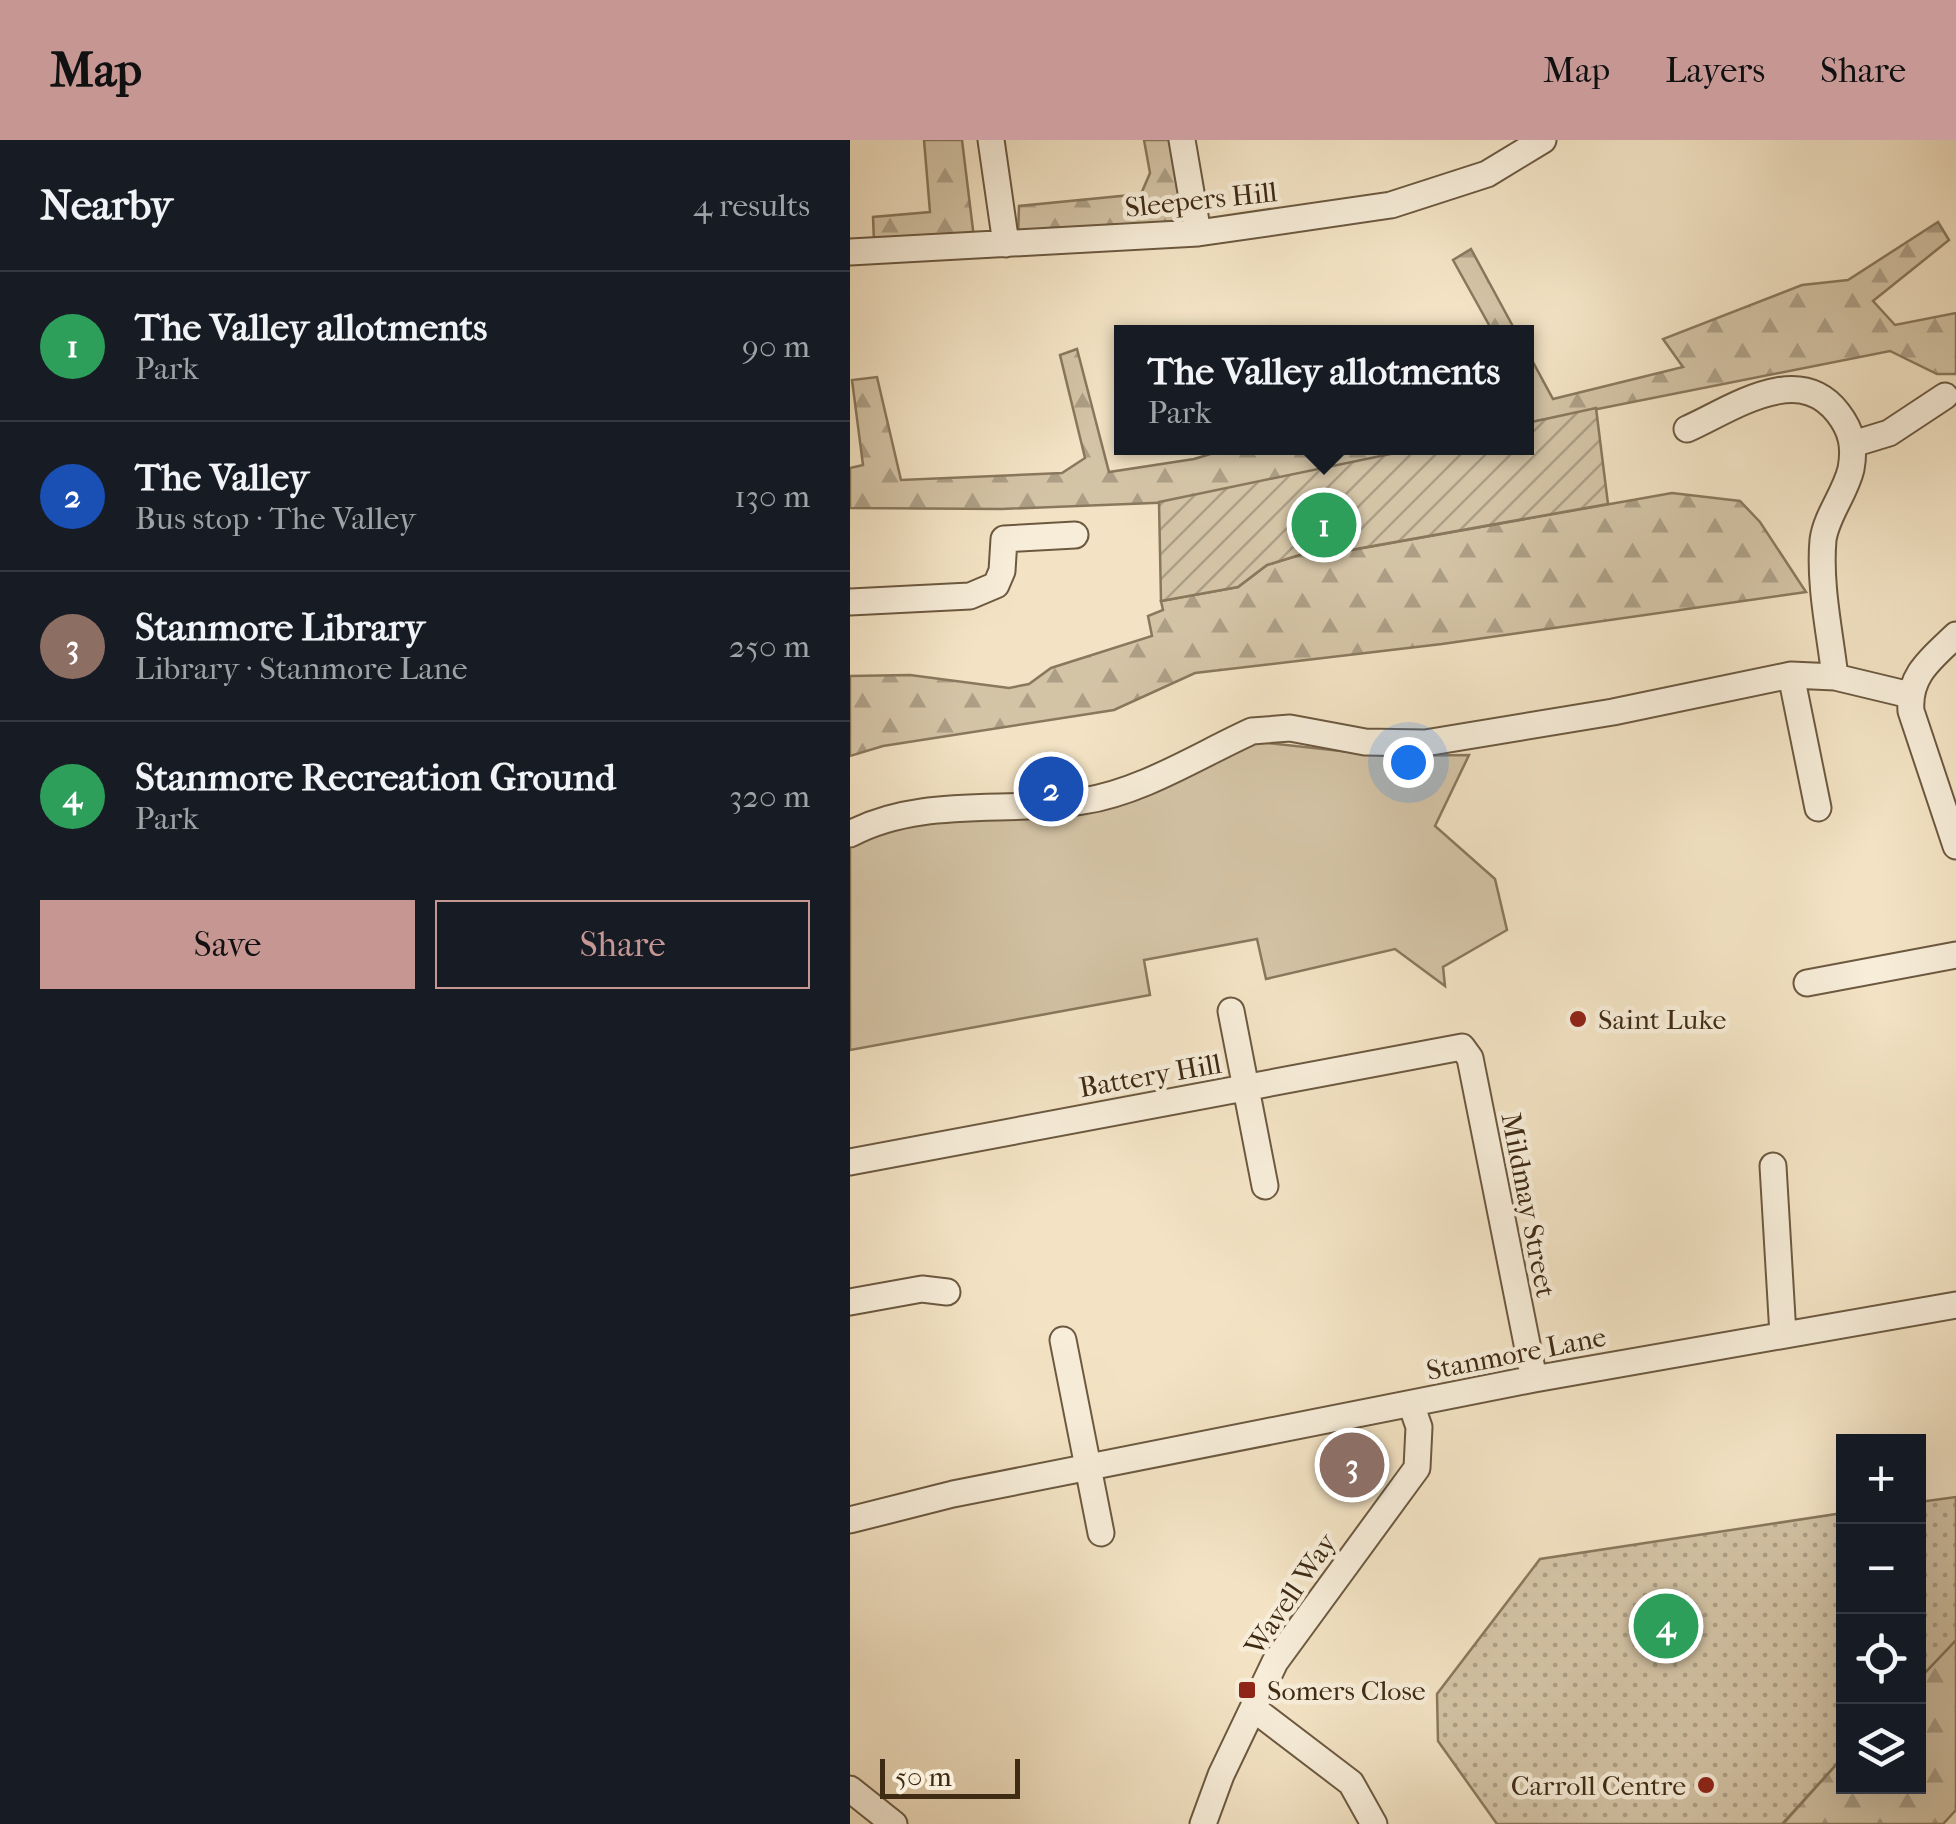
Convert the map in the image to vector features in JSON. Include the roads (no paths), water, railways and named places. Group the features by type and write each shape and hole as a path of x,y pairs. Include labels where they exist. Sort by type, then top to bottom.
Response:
{"street":[{"path":"991,140 1006,244"},
{"path":"1182,140 1198,233"},
{"name":"Sleepers Hill","path":"850,252 1198,233 1429,197 1487,174 1542,140"},
{"path":"1687,429 1742,403 1790,388 1822,396 1844,420 1854,444 1846,484 1824,535 1835,677"},
{"path":"1854,444 1889,432 1944,396"},
{"path":"850,602 970,596 996,585 1002,571 1004,539 1075,534"},
{"path":"1956,635 1924,666 1910,696 1911,711 1956,846"},
{"path":"1791,675 1818,808"},
{"path":"850,834 874,823 917,814 1084,802 1126,789 1252,731 1270,727 1365,742 1424,743 1613,712 1791,675 1835,677 1910,696"},
{"path":"1807,982 1956,955"},
{"path":"1231,1010 1265,1186"},
{"name":"Battery Hill","path":"850,1162 1462,1046"},
{"name":"Mildmay Street","path":"1462,1046 1470,1058 1534,1379"},
{"path":"1773,1166 1782,1335"},
{"path":"850,1302 922,1289 947,1292"},
{"name":"Stanmore Lane","path":"850,1520 953,1494 1534,1379 1956,1305"},
{"path":"1062,1340 1101,1532"},
{"name":"Wavell Way","path":"1203,1824 1275,1662 1418,1468 1419,1428 1410,1404"},
{"path":"1254,1709 1351,1782 1374,1824"},
{"path":"850,1789 894,1824"}],"place":[{"name":"The Valley allotments","path":"1324,525"},
{"name":"The Valley","path":"1051,789"},
{"name":"Saint Luke","path":"1578,1019"},
{"name":"Stanmore Library","path":"1352,1465"},
{"name":"Stanmore Recreation Ground","path":"1666,1626"},
{"name":"Somers Close","path":"1247,1690"},
{"name":"Carroll Centre","path":"1706,1785"}]}
